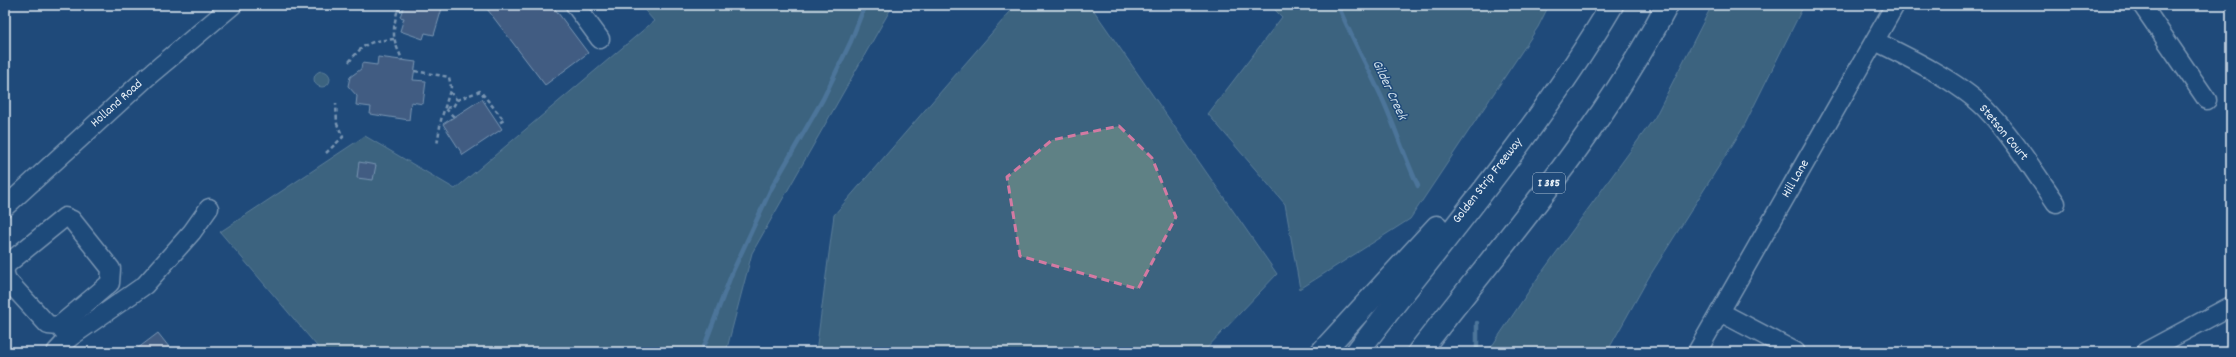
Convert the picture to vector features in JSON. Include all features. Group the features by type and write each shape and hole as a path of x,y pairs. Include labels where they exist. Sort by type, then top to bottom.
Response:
{"highway":[{"name":"Golden Strip Freeway","path":"1357,352 1518,143 1591,40 1612,5"},
{"name":"I 385","path":"1419,352 1586,135 1626,76 1667,5"},
{"path":"1322,352 1392,274 1518,143"}],"street":[{"name":"Holland Road","path":"5,207 146,78 233,5"},
{"path":"574,5 600,39"},
{"name":"Hill Lane","path":"1697,352 1895,5"},
{"path":"2142,5 2207,100"},
{"name":"Stetson Court","path":"1875,41 1922,64 1984,108 2003,130 2056,203"},
{"path":"64,332 145,285 192,232 209,208"},
{"path":"5,270 6,266 57,221 65,216 72,220 111,269 110,284 64,332 56,352"},
{"path":"5,274 7,280 48,325 64,332"},
{"path":"2145,352 2231,306"},
{"path":"1720,312 1796,352"}],"path":[{"path":"399,5 397,10 395,39 402,60"},
{"path":"397,10 402,11"},
{"path":"349,62 360,47 372,41 395,39"},
{"path":"414,71 449,77 451,87 437,145"},
{"path":"445,108 453,107 457,100 480,91 504,120 498,123"},
{"path":"450,92 457,100"},
{"path":"326,153 343,137 337,124 336,103"},
{"path":"445,108 454,117"}],"highlighted area":[{"path":"1119,126 1152,158 1176,217 1138,289 1020,256 1007,177 1052,140"}],"green space":[{"path":"640,5 893,5 752,253 726,352 322,352 220,232 365,136 455,189 654,21"},
{"path":"1016,5 1090,5 1277,274 1203,352 816,352 834,215"},
{"path":"1270,5 1549,5 1538,27 1410,219 1300,289 1285,204 1208,114 1282,17"},
{"path":"1712,5 1804,5 1743,128 1649,277 1607,352 1488,352 1537,279 1655,117"},
{"path":"322,71 328,73 330,79 328,85 322,87 316,85 314,79 316,73"}],"building":[{"path":"404,5 443,5 434,35 425,33 423,39 400,31 404,18 400,17"},
{"path":"484,5 552,5 588,53 545,85"},
{"path":"378,57 416,62 413,80 426,81 423,104 411,102 409,120 370,114 371,107 356,105 357,96 348,86 350,77 361,69 362,63 377,65"},
{"path":"482,99 502,129 463,155 443,124"},
{"path":"359,162 376,165 373,180 357,178"},
{"path":"158,333 173,352 133,352"}],"waterway":[{"path":"702,352 732,273 771,189 823,99 851,41 865,5"},
{"name":"Gilder Creek","path":"1338,5 1386,107 1418,186"},
{"name":"Gilder Creek","path":"1477,323 1477,352"}]}
